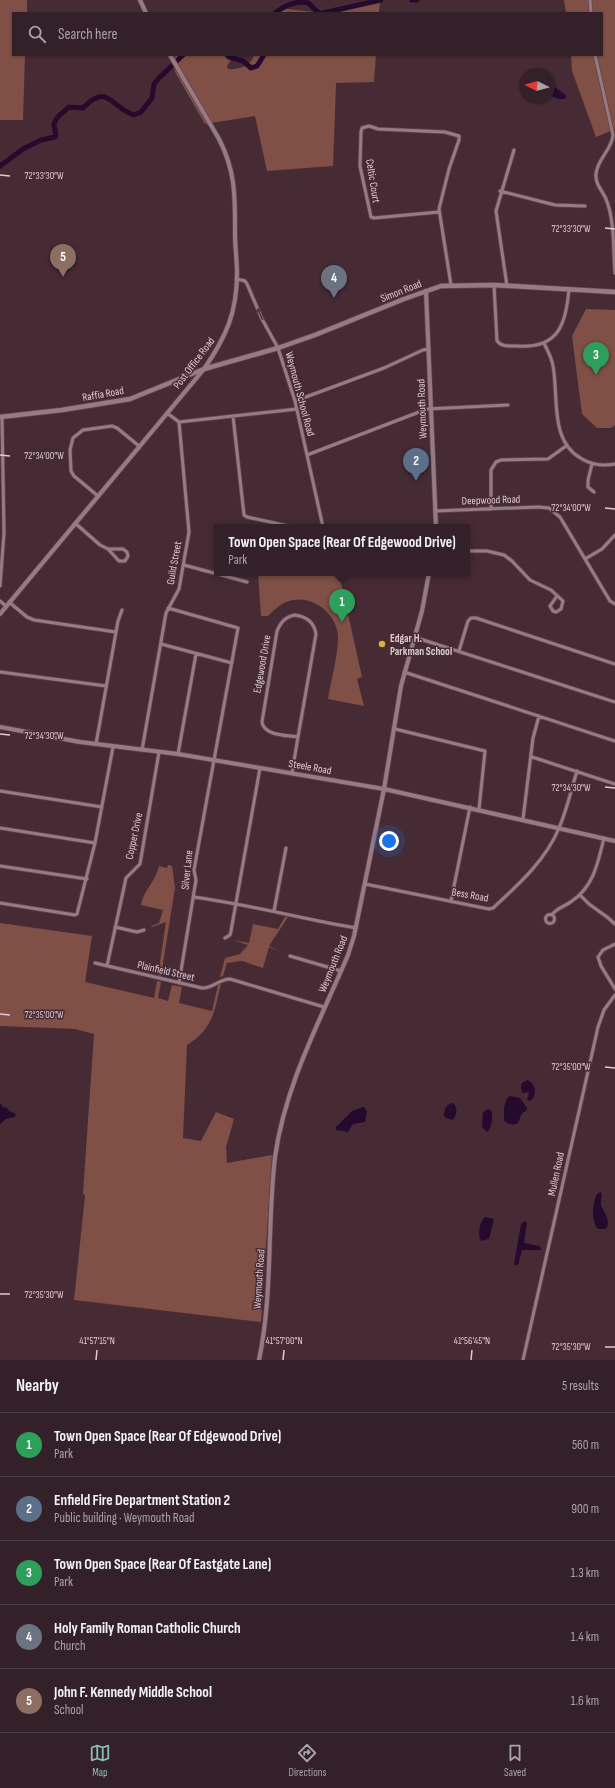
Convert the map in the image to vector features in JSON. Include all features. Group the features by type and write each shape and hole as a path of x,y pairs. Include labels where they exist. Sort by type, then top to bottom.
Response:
{"main road":[{"name":"Simon Road","path":"204,369 278,348 329,330 426,291 451,285 507,286 615,292"},
{"name":"Raffia Road","path":"1,417 62,410 124,400 204,369"}],"street":[{"path":"140,0 146,12"},
{"path":"590,0 591,12"},
{"name":"Post Office Road","path":"0,614 74,523 204,369 218,349 228,327 234,304 237,279 235,192 232,172 224,148 171,56"},
{"path":"594,56 614,135 610,146 599,164 596,172 596,179 609,211 615,273"},
{"name":"Celtic Court","path":"369,126 378,129 445,132 459,136 449,169 439,212 374,218 371,217 360,166 362,128 369,126"},
{"path":"507,286 496,216 500,191 514,150"},
{"path":"500,191 555,205 585,206"},
{"path":"439,212 451,285"},
{"name":"Weymouth School Road","path":"237,279 243,280 247,284 262,320 278,348 295,401 322,524"},
{"path":"494,286 495,337 498,343 505,346 523,347 544,343 559,330 565,320 569,289"},
{"name":"Weymouth Road","path":"426,291 436,524"},
{"path":"544,343 553,364 559,429 566,446 578,457 592,464 615,464"},
{"path":"295,401 384,368 423,350 429,349"},
{"path":"307,455 431,409 508,405"},
{"path":"167,413 179,422 297,409"},
{"path":"233,416 244,515 279,524"},
{"path":"0,586 4,533 1,417"},
{"name":"Guild Street","path":"142,750 166,613 176,598 179,589 184,565 189,524 179,422"},
{"path":"98,496 74,476 71,471 70,450 73,438 83,430 112,426 117,428 139,446"},
{"path":"491,508 491,470 496,462 501,460 548,459 566,446"},
{"path":"592,464 588,487 594,492"},
{"name":"Deepwood Road","path":"436,511 545,507 553,511 560,517 610,601 615,604"},
{"path":"74,523 100,545 108,549 119,561 125,561 128,556 127,552 123,549 108,549"},
{"path":"585,559 602,549 615,536"},
{"path":"470,551 487,550 504,555 512,561 530,580 551,590 562,601 563,605 561,609 556,612 553,611 550,606 556,596"},
{"path":"184,565 214,573"},
{"path":"225,576 247,582"},
{"name":"Weymouth Road","path":"259,1360 265,1322 275,1158 281,1127 289,1095 324,1007 348,955 356,928 384,789 404,672 422,611 428,576"},
{"path":"0,601 8,604 34,620 116,632"},
{"name":"Silver Lane","path":"168,608 238,628 194,870 196,880 179,983"},
{"path":"96,744 118,621 122,610"},
{"name":"Edgewood Drive","path":"292,773 316,634 314,625 308,619 295,615 286,618 280,623 277,631 262,722 265,728 270,732 298,737"},
{"path":"458,651 468,621 470,618 476,618 615,664"},
{"path":"414,637 615,702"},
{"path":"160,644 232,663"},
{"path":"178,754 196,654"},
{"path":"0,672 106,686"},
{"path":"404,672 615,741"},
{"path":"523,819 535,730 539,716"},
{"name":"Steele Road","path":"0,727 114,747 178,754 384,789 479,809 615,841"},
{"path":"395,729 484,751 479,809"},
{"path":"0,903 75,915 78,914 95,843 114,747"},
{"name":"Copper Drive","path":"107,966 126,878 140,864 159,752"},
{"path":"532,757 615,784"},
{"path":"226,938 230,936 260,768"},
{"path":"559,828 577,772"},
{"path":"0,791 102,807"},
{"path":"451,901 470,807"},
{"path":"0,828 95,843"},
{"name":"Bess Road","path":"365,884 493,908 530,872 547,850 559,828"},
{"path":"552,915 580,895 594,876 604,838"},
{"path":"274,911 286,848"},
{"path":"0,866 87,879"},
{"path":"580,895 615,924"},
{"path":"193,897 274,911 304,919 356,928"},
{"path":"115,928 137,932 144,930"},
{"path":"615,944 603,950 598,956 601,966 615,990"},
{"path":"290,956 341,971"},
{"name":"Plainfield Street","path":"95,963 206,988 220,981 230,979 324,1007"},
{"name":"Mullen Road","path":"523,1360 595,1038 601,1016 615,995"}],"shaded area":[{"path":"0,0 27,0 27,12 12,12 12,56 25,56 23,120 0,120"},
{"path":"375,0 380,0 379,12 337,12 348,6 359,6"},
{"path":"564,0 615,0 615,129 596,137 572,71 571,56 603,56 603,12 566,12"},
{"path":"283,9 316,12 279,12"},
{"path":"175,56 233,56 227,66 228,69 232,69 247,65 254,56 376,56 374,82 336,83 333,166 267,171 255,116 205,124 175,72 174,58"},
{"path":"555,87 566,95 565,99 555,98"},
{"path":"586,309 615,310 615,425 611,428 597,428 582,414 572,336"},
{"path":"258,576 340,576 362,677 357,679 364,706 328,699 336,660 338,636 334,621 323,608 309,601 301,599 293,600 285,602 268,616 261,616"},
{"path":"168,865 172,866 175,888 161,976 158,975 166,922 152,927 151,926 159,923 163,910 141,905 142,899 155,877 159,866 167,868"},
{"path":"285,917 288,917 269,946 283,953 269,947 263,968 242,961 227,963 223,976 220,977 225,958 240,954 248,945 233,940 249,943 253,924 278,929"},
{"path":"0,923 92,936 85,982 154,998 157,981 161,982 158,998 168,1001 172,985 182,987 179,1003 212,1011 218,985 221,983 212,1018 196,1039 187,1045 183,1138 201,1141 216,1112 234,1119 226,1147 227,1163 272,1155 261,1322 74,1300 85,1196 83,1193 94,1034 75,1029 0,1026"},
{"path":"527,1080 532,1084 535,1090 533,1099 530,1101 527,1100 529,1092 523,1093 521,1089 521,1084"},
{"path":"510,1096 520,1098 527,1108 526,1111 522,1113 518,1123 514,1124 508,1123 504,1120 504,1107 507,1098"},
{"path":"0,1103 3,1107 16,1114 15,1117 6,1119 0,1124"},
{"path":"453,1103 456,1107 456,1111 453,1120 444,1116 444,1111 449,1104"},
{"path":"363,1107 367,1112 365,1122 353,1124 348,1132 336,1130 336,1127 352,1111"},
{"path":"488,1109 492,1111 492,1120 487,1132 482,1127 483,1112"},
{"path":"601,1192 601,1205 608,1219 608,1226 606,1229 598,1229 593,1217 595,1198 597,1194"},
{"path":"485,1217 494,1219 489,1239 481,1241 479,1235 480,1228"},
{"path":"525,1221 527,1223 524,1243 540,1246 541,1250 522,1250 518,1265 515,1265 521,1224"}],"waterway":[{"path":"327,12 381,0"},
{"path":"412,0 417,0"},
{"path":"276,12 290,4 299,2 308,3 318,12"},
{"path":"0,166 23,149 41,140 55,137 55,121 69,107 83,108 98,97 104,97 134,115 141,112 152,98 154,84 182,56"},
{"path":"228,56 243,61 251,68 257,66 263,56"}],"place":[{"name":"John F. Kennedy Middle School","path":"63,277"},
{"name":"Holy Family Roman Catholic Church","path":"334,298"},
{"name":"Town Open Space (Rear Of Eastgate Lane)","path":"596,375"},
{"name":"Enfield Fire Department Station 2","path":"416,481"},
{"name":"Town Open Space (Rear Of Edgewood Drive)","path":"342,622"},
{"name":"Edgar H. Parkman School","path":"382,644"}]}
